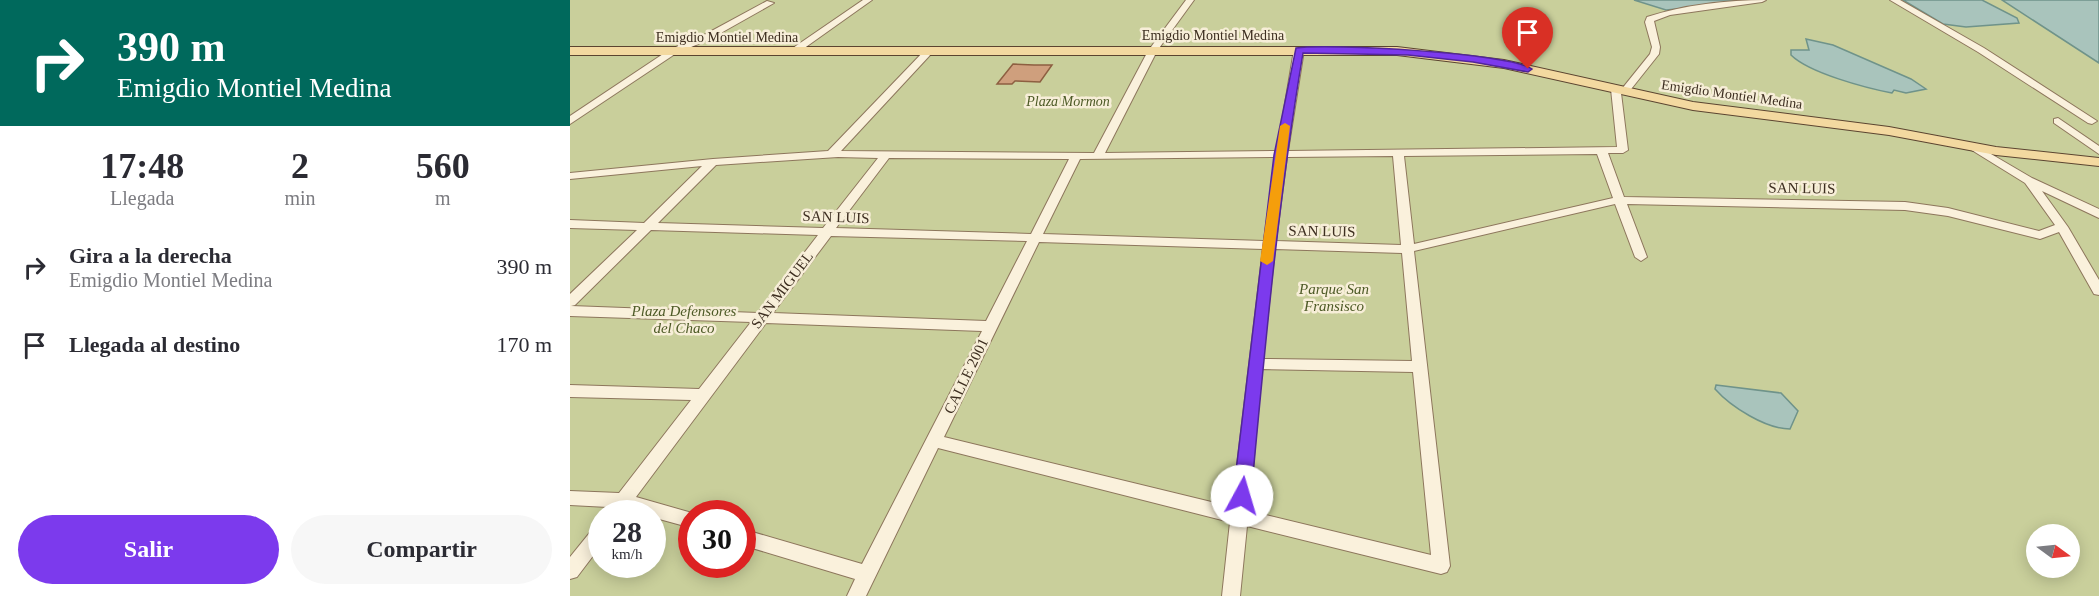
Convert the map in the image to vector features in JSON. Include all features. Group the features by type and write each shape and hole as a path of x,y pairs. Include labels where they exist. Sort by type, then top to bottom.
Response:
{"main road":[{"name":"Emigdio Montiel Medina","path":"570,51 1397,51 1504,64 1693,106 1889,131 1974,147 2099,162"}],"street":[{"path":"793,52 868,0"},
{"path":"1098,156 1153,51 1190,0"},
{"path":"570,176 713,162 832,154 1098,156 1623,150 1621,90 1654,54 1656,47 1650,19 1670,13 1762,0"},
{"path":"1894,0 1981,50 2095,122"},
{"path":"570,121 672,52 709,36 770,3"},
{"path":"1232,596 1268,247 1280,155 1299,50"},
{"path":"832,154 929,51"},
{"path":"2095,122 2058,121 2099,151"},
{"path":"1974,147 2029,181 2099,214"},
{"path":"1602,152 1641,256"},
{"name":"SAN MIGUEL","path":"624,500 886,154"},
{"path":"934,441 1441,566 1398,154"},
{"name":"CALLE 2001","path":"856,596 1076,156"},
{"path":"570,302 713,162"},
{"path":"2029,181 2062,227 2099,291"},
{"name":"SAN LUIS","path":"570,224 1268,247 1407,249 1619,200 1905,206 1948,212 2040,235 2062,227"},
{"path":"570,311 991,326"},
{"path":"1256,364 1420,367"},
{"path":"570,391 703,395"},
{"path":"570,498 588,501"},
{"path":"756,541 867,574"},
{"path":"570,571 588,548"}],"green space":[{"name":"Parque San Fransisco","path":"570,0 2084,0 2099,11 2099,596 570,596"}],"water":[{"path":"1634,0 1746,0 1740,3 1666,10"},
{"path":"1903,0 1982,0 2017,18 2019,23 1966,27 1943,24"},
{"path":"2002,0 2099,0 2099,63"},
{"path":"1806,39 1833,45 1911,79 1926,89 1906,93 1894,90 1892,93 1853,84 1824,74 1799,62 1791,55 1791,50 1809,50"},
{"path":"1716,385 1781,393 1798,411 1790,429 1770,425 1739,410 1715,389"}],"building":[{"path":"1013,64 1052,65 1040,82 1015,81 1012,84 997,84"}],"slow traffic":[{"path":"1267,261 1285,126"}],"route":[{"path":"1242,496 1268,247 1280,155 1299,50 1408,52 1473,59 1528,69"}],"park label":[{"name":"Plaza Mormon","path":"1068,101"},
{"name":"Plaza Defensores del Chaco","path":"684,320"}]}
